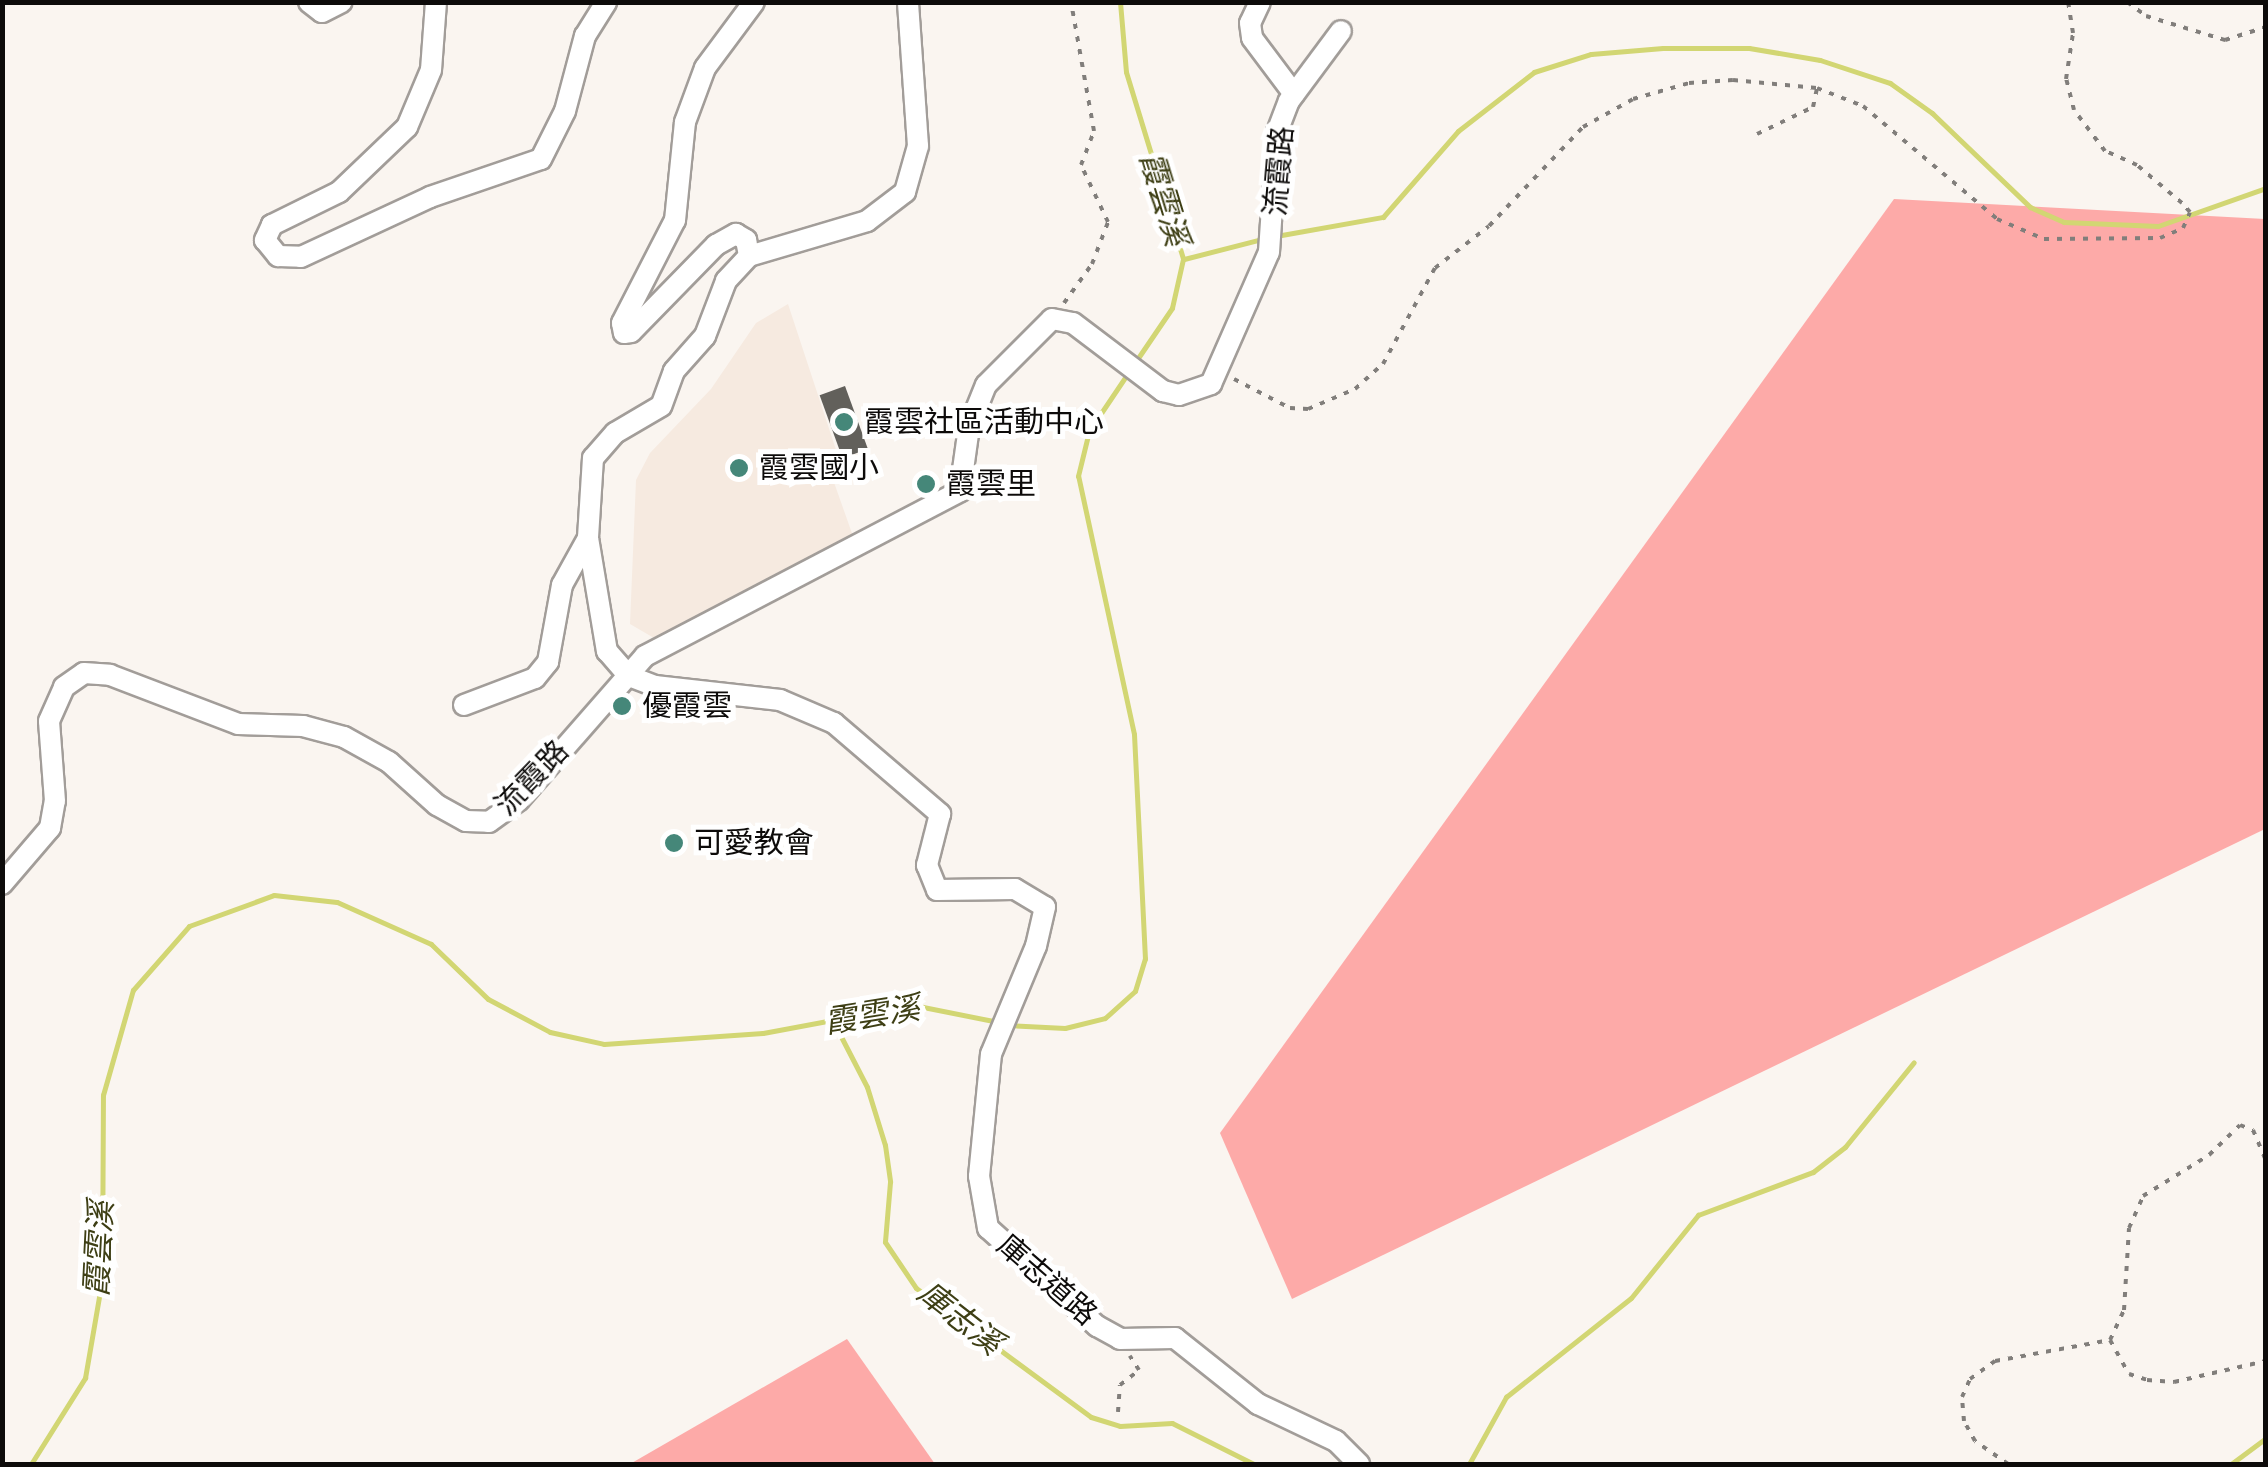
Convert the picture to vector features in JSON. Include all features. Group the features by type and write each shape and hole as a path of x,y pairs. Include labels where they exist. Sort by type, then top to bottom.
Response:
{"street":[{"path":"309,2 322,12 342,2"},
{"path":"436,2 431,70 406,127 338,192 272,224 265,240 278,256 300,257 448,190 541,159 565,111 585,36 606,2"},
{"path":"749,256 746,240 736,234 716,245 656,312 631,332 621,329 674,220 684,122 705,68 754,2"},
{"path":"629,676 600,632 588,538 594,458 616,432 661,406 674,372 706,336 726,281 749,256 866,221 905,192 918,146 908,2"},
{"path":"1260,2 1250,23 1252,38 1294,94"},
{"name":"流霞路","path":"1220,374 1251,282 1269,252 1277,132 1294,94 1340,31"},
{"path":"1052,319 1073,323 1163,391 1199,392 1220,374"},
{"name":"流霞路","path":"2,884 50,828 56,801 49,721 64,686 84,673 110,675 238,724 302,726 344,737 389,762 436,805 466,821 489,822 518,800 629,676 665,642 776,592 960,492 969,427 986,385 1052,319"},
{"path":"464,705 535,678 548,662 562,584 588,538"},
{"name":"庫志道路","path":"629,676 680,692 780,700 834,724 940,814 927,864 937,890 1014,889 1044,907 992,1054 979,1176 988,1228 1008,1252 1120,1339 1175,1338 1258,1404 1336,1441 1360,1464"}],"path":[{"path":"1052,319 1092,264 1108,222 1082,166 1094,132 1073,42 1071,2"},
{"path":"1220,374 1254,384 1290,408 1329,404 1383,364 1435,268 1488,226 1583,127 1632,99 1690,83 1733,80 1817,88 1894,126 1997,219 2044,239 2160,238 2183,228 2190,212 2182,203 2137,165 2105,151 2074,110 2066,79 2073,33 2068,2"},
{"path":"2127,2 2146,16 2225,40 2266,27"},
{"path":"1757,134 1814,108 1817,88"},
{"path":"2110,1340 2124,1310 2128,1228 2142,1196 2208,1155 2240,1125 2253,1130 2266,1160"},
{"path":"1118,1412 1120,1385 1139,1370 1120,1339"},
{"path":"2110,1340 2130,1374 2147,1380 2174,1382 2266,1361"},
{"path":"2008,1464 1975,1441 1964,1421 1962,1397 1970,1379 1995,1361 2110,1340"}],"shaded area":[{"path":"1894,199 2265,219 2265,829 1292,1299 1220,1133"},
{"name":"霞雲國小","path":"788,304 841,465 830,471 854,539 654,638 630,624 636,480 650,453 711,389 756,323"},
{"path":"847,1339 935,1464 630,1464"}],"building":[{"name":"霞雲社區活動中心","path":"845,386 868,449 843,458 820,395"}],"waterway":[{"name":"霞雲溪","path":"1120,2 1126,72 1183,259 1172,308 1134,364"},
{"path":"1276,236 1383,217 1458,131 1534,72 1591,54 1663,48 1749,48 1820,60 1890,83 1932,113 2030,207 2064,222 2158,226 2266,188"},
{"path":"1184,259 1266,238"},
{"name":"霞雲溪","path":"1008,1025 1065,1028 1105,1018 1135,991 1145,959 1134,734 1078,476 1089,431 1128,373"},
{"name":"霞雲溪","path":"31,1464 85,1378 102,1280 103,1095 133,990 189,926 274,895 337,902 431,944 488,999 550,1032 604,1044 763,1033 913,1005 998,1022"},
{"name":"庫志溪","path":"834,1023 867,1087 885,1145 890,1182 885,1242 916,1288 1091,1417 1120,1426 1172,1423 1254,1464"},
{"path":"1469,1464 1506,1397 1631,1298 1698,1215 1813,1172 1845,1147 1914,1062"},
{"path":"2231,1464 2266,1438"}],"place":[{"name":"霞雲社區活動中心","path":"844,422"},
{"name":"霞雲國小","path":"739,468"},
{"name":"霞雲里","path":"926,484"},
{"name":"優霞雲","path":"622,706"},
{"name":"可愛教會","path":"674,843"}]}
